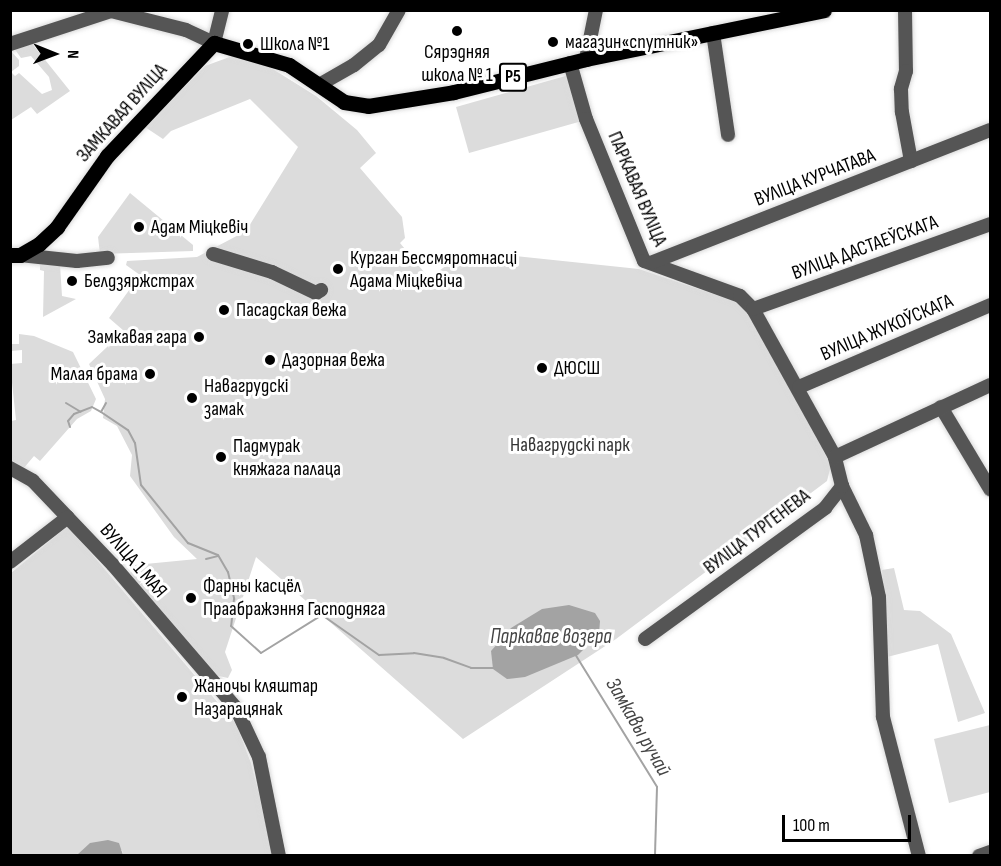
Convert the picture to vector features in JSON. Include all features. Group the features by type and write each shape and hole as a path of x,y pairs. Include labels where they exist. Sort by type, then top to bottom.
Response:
{"main road":[{"name":"Р5","path":"214,43 289,65 344,102 378,105 454,92 586,59 824,10"},
{"name":"ЗАМКАВАЯ ВУЛІЦА","path":"15,255 57,227 107,156 214,43"}],"street":[{"path":"10,44 111,11 186,30 214,43 222,10"},
{"path":"319,85 354,65 379,45 399,10"},
{"path":"586,59 596,10"},
{"path":"905,10 906,71 901,89 902,112 911,161"},
{"path":"713,33 728,135"},
{"name":"ПАРКАВАЯ ВУЛІЦА","path":"570,63 586,119 644,261 653,262 740,296 753,309 799,387 835,457"},
{"name":"ВУЛІЦА КУРЧАТАВА","path":"653,262 990,130"},
{"name":"ВУЛІЦА ДАСТАЕЎСКАГА","path":"753,309 990,224"},
{"path":"213,254 272,272 316,292 321,290"},
{"path":"15,255 77,261 108,258"},
{"name":"ВУЛІЦА ЖУКОЎСКАГА","path":"799,387 990,305"},
{"path":"919,855 883,717 879,597 866,535 842,486 835,457 990,385"},
{"path":"941,407 990,489"},
{"name":"ВУЛІЦА 1 МАЯ","path":"10,468 33,481 68,517 135,590 241,716 259,757 279,855"},
{"name":"ВУЛІЦА ТУРГЕНЕВА","path":"645,639 825,508 842,486"},
{"path":"10,562 68,517"},
{"path":"979,855 990,852"}],"green space":[{"path":"30,41 70,91 37,114 31,107 11,120 10,50 19,60 19,66 11,72 15,76 19,73 42,94 52,90 49,77 31,56 21,58 14,48"},
{"name":"Навагрудскі парк","path":"235,55 255,58 316,96 357,130 376,153 360,168 402,217 405,238 400,243 429,278 461,255 465,258 478,252 639,269 737,302 752,319 831,465 827,481 616,639 463,739 256,557 225,652 232,670 228,678 210,674 129,575 135,565 197,559 174,537 130,476 132,455 117,426 103,418 105,399 89,364 124,331 109,318 140,275 126,265 127,261 197,257 246,231 298,147 250,99 171,131 163,139 145,127 205,66"},
{"path":"569,75 582,121 469,153 456,107"},
{"path":"130,193 193,245 193,251 100,254 98,237"},
{"path":"40,264 60,265 62,296 76,299 43,317 44,271 40,270"},
{"path":"11,334 12,344 19,344 19,334 34,336 73,352 96,399 91,411 77,419 40,461 34,456 23,469 11,462 11,421 16,420 10,364 22,363 22,350 11,351"},
{"path":"68,526 236,724 251,763 275,855 123,855 122,850 77,855 11,856 11,573"},
{"path":"894,568 904,610 920,611 951,634 985,713 958,722 938,644 887,657 882,570"},
{"path":"990,725 990,792 949,803 934,739"}],"water":[{"name":"Паркавае возера","path":"569,605 595,613 600,621 599,634 578,655 525,677 507,679 493,669 491,651 511,628 542,609"},
{"path":"108,840 119,843 123,855 77,855 90,843"}],"waterway":[{"path":"66,403 81,412"},
{"name":"Замкавы ручай","path":"106,403 101,412 128,430 135,443 141,485 188,543 218,555 228,572 234,599 231,626 261,653 322,615 379,655 414,653 444,658 471,668 494,668"},
{"path":"70,427 68,421 74,414 92,407 101,412"},
{"path":"206,559 218,556"},
{"name":"Замкавы ручай","path":"575,654 657,787 655,856"}],"place":[{"name":"Сярэдняя школа № 1","path":"457,31"},
{"name":"магазин«спутник»","path":"553,42"},
{"name":"Школа №1","path":"248,44"},
{"name":"Адам Міцкевіч","path":"139,227"},
{"name":"Курган Бессмяротнасці Адама Міцкевіча","path":"338,269"},
{"name":"Белдзяржстрах","path":"72,281"},
{"name":"Пасадская вежа","path":"224,310"},
{"name":"Замкавая гара","path":"199,337"},
{"name":"Дазорная вежа","path":"270,360"},
{"name":"ДЮСШ","path":"542,368"},
{"name":"Малая брама","path":"150,374"},
{"name":"Навагрудскі замак","path":"192,398"},
{"name":"Падмурак княжага палаца","path":"221,457"},
{"name":"Фарны касцёл Праабражэння Гасподняга","path":"191,598"},
{"name":"Жаночы кляштар Назарацянак","path":"182,697"}]}
